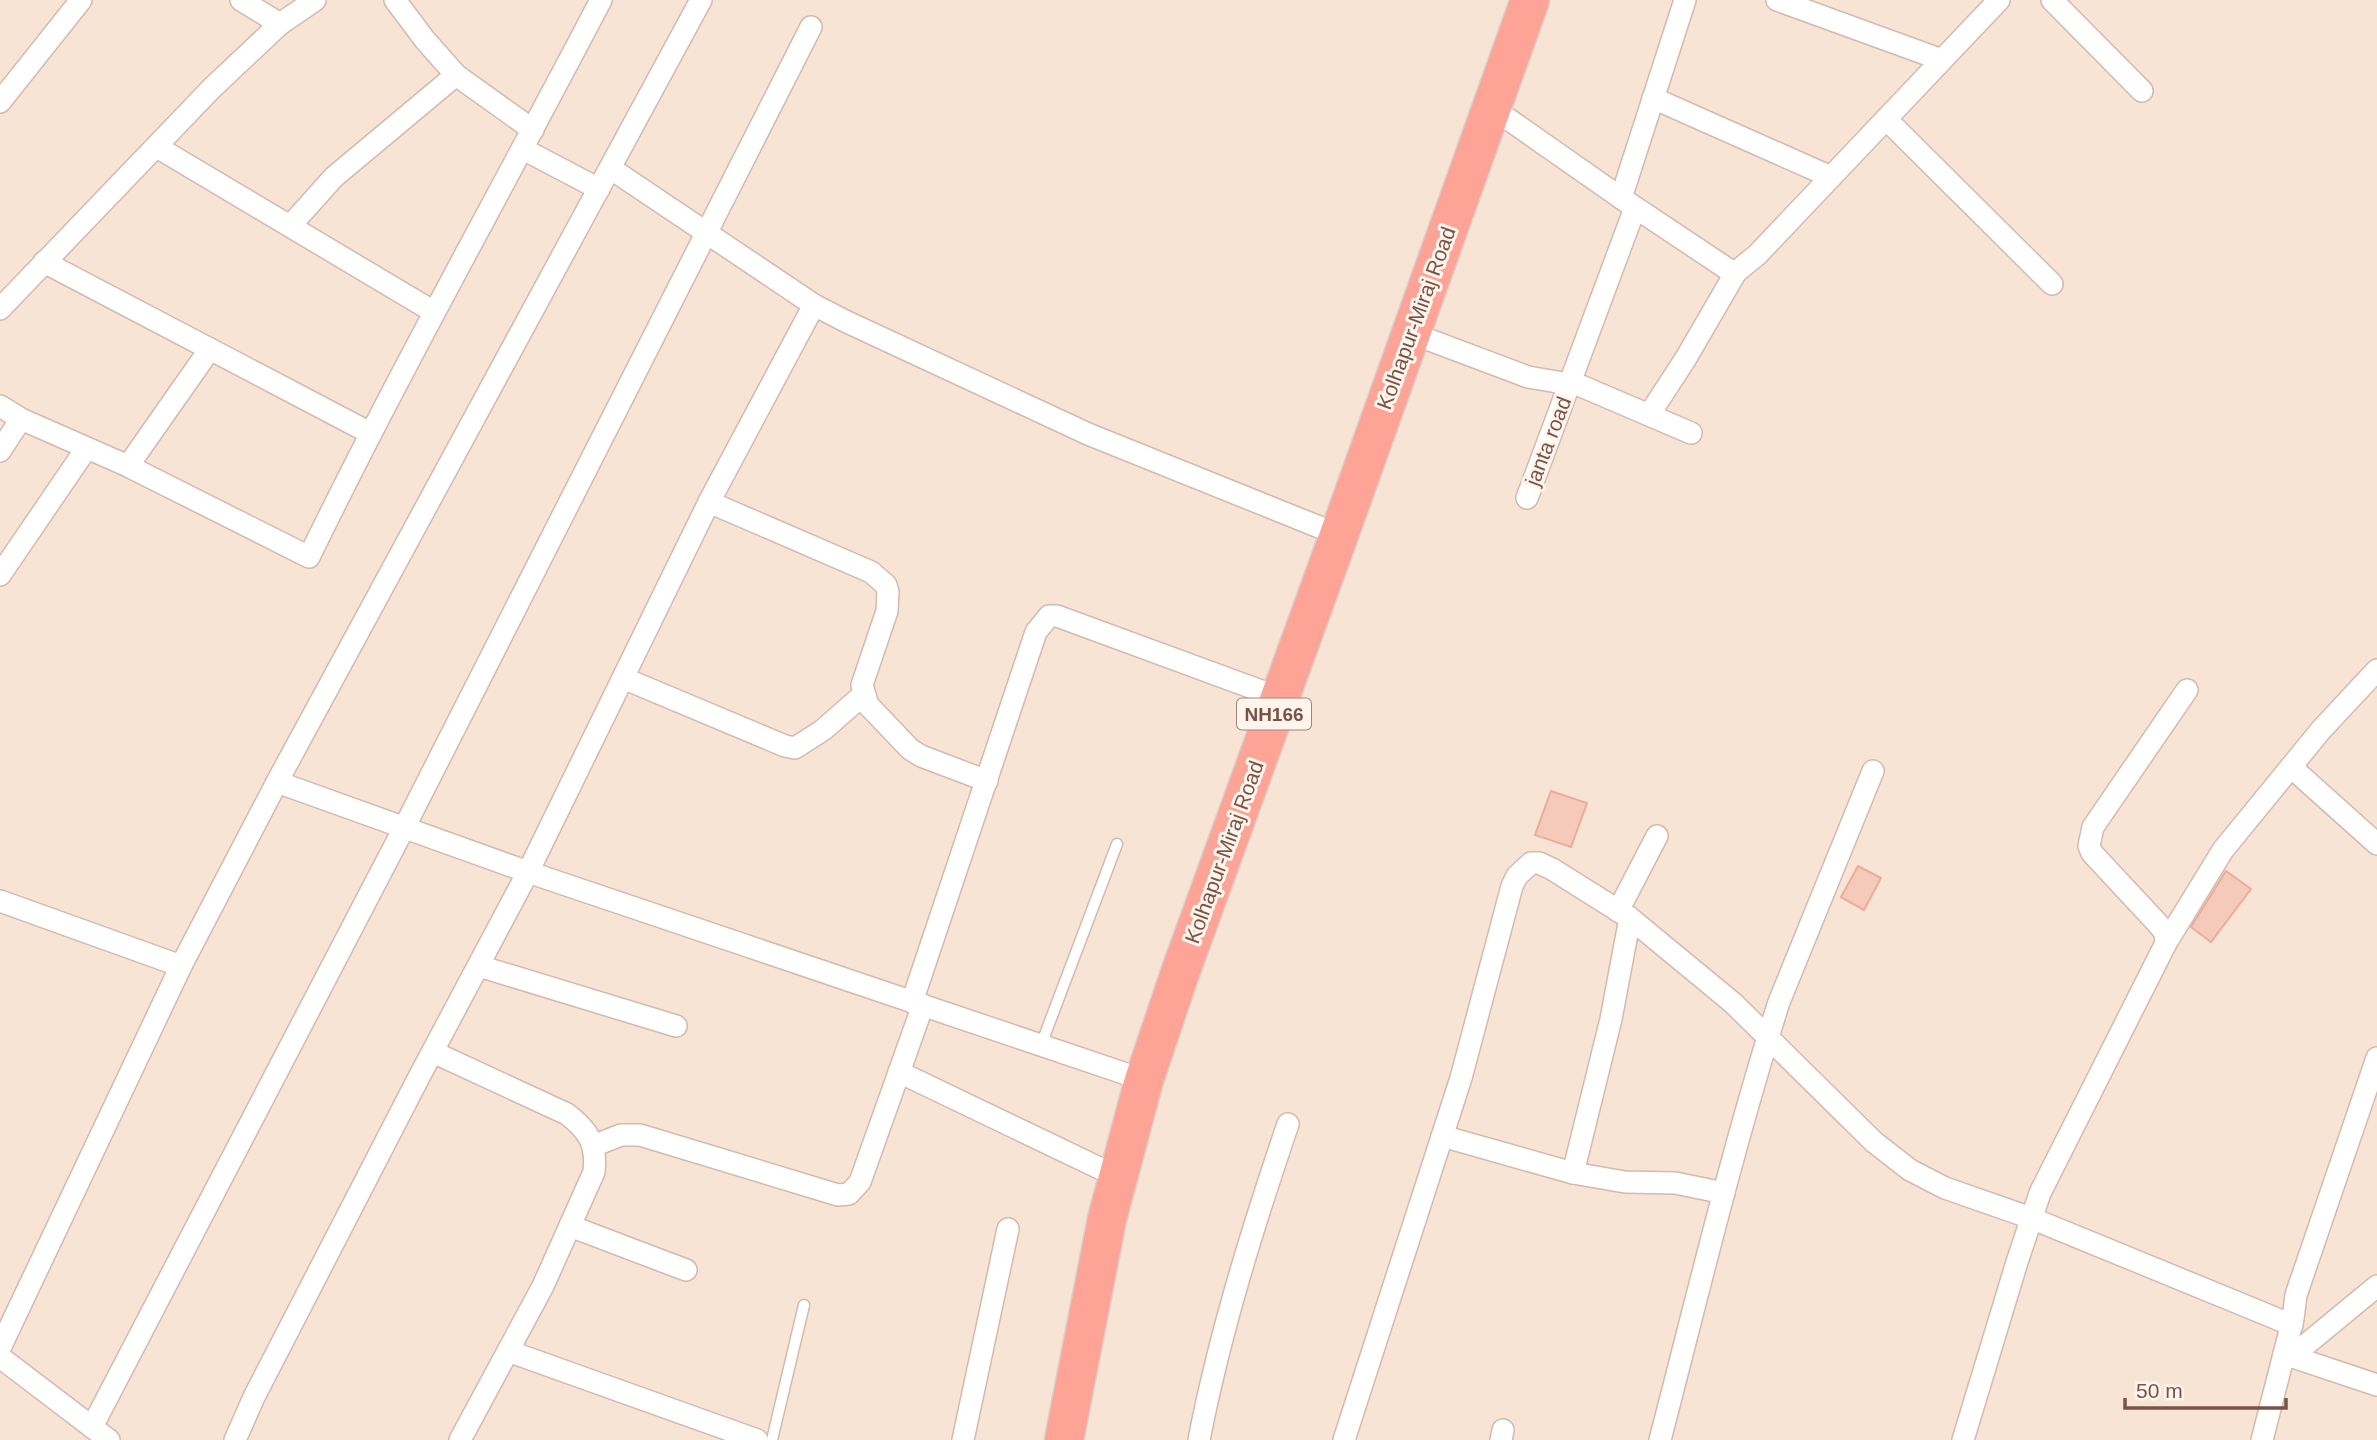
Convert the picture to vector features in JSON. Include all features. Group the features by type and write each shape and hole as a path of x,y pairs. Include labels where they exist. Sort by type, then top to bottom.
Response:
{"highway":[{"name":"Kolhapur-Miraj Road","path":"1064,1440 1107,1219 1144,1080 1180,972 1530,0"}],"street":[{"path":"0,102 81,0"},
{"path":"241,0 279,24"},
{"path":"0,309 212,88 279,24 315,0"},
{"path":"395,0 456,75 528,140 599,189"},
{"path":"0,406 21,419 128,466 309,557 370,433 601,0"},
{"path":"0,1348 181,966 277,782 701,0"},
{"name":"janta road","path":"1527,498 1570,384 1628,203 1653,98 1685,0"},
{"path":"1777,0 1831,9 1942,60"},
{"path":"1649,415 1736,272 1756,255 1999,0"},
{"path":"2052,0 2142,91"},
{"path":"0,1357 100,1434 811,27"},
{"path":"290,226 334,177 456,75"},
{"path":"1653,98 1831,177"},
{"path":"1492,107 1628,203 1736,272"},
{"path":"1886,119 2052,284"},
{"path":"157,147 434,312"},
{"path":"610,168 814,305 1088,434 1339,535"},
{"path":"44,262 370,433"},
{"path":"235,1440 254,1397 528,872 709,502 814,305"},
{"path":"1411,333 1528,377 1570,384 1690,433"},
{"path":"128,466 210,349"},
{"path":"0,451 21,419"},
{"path":"0,575 86,449"},
{"path":"709,502 871,572 886,585 887,611 862,685 868,705 911,749 932,761 986,781"},
{"path":"593,1146 621,1135 640,1135 838,1195 849,1194 860,1182 899,1072 986,781 1037,632 1049,616 1057,616 1280,698"},
{"path":"623,678 795,748 823,730 864,694"},
{"path":"1963,1440 2040,1193 2166,943 2223,850 2291,767 2373,681"},
{"path":"2166,943 2165,933 2159,925 2092,853 2090,838 2093,827 2187,690"},
{"path":"2291,767 2377,844"},
{"path":"1660,1440 1724,1193 1779,1002 1873,771"},
{"path":"277,782 528,872 1144,1080"},
{"path":"1573,1173 1611,1019 1624,914 1657,836"},
{"path":"1344,1440 1461,1078 1512,886 1517,876 1531,863 1539,863 1624,914 1733,1003 1874,1142 1910,1170 1945,1188 2031,1218 2291,1325"},
{"path":"1,902 181,966"},
{"path":"479,966 676,1026"},
{"path":"433,1052 567,1114 580,1125 596,1155 594,1172 543,1286 460,1440"},
{"path":"2262,1440 2288,1356 2296,1296 2377,1058"},
{"path":"899,1072 1118,1177"},
{"path":"1199,1440 1250,1238 1288,1124"},
{"path":"1442,1136 1573,1173 1625,1182 1675,1183 1724,1193"},
{"path":"570,1226 686,1270"},
{"path":"962,1440 1008,1229"},
{"path":"2288,1356 2377,1286"},
{"path":"508,1351 757,1440"},
{"path":"2288,1356 2377,1385"}],"lane":[{"path":"1041,1045 1117,844"},
{"path":"772,1440 804,1306"}],"shaded area":[{"path":"0,0 2377,0 2377,1440 0,1440"}],"building":[{"path":"1551,791 1587,803 1571,847 1535,835"},
{"path":"1858,866 1881,878 1864,910 1841,897"},
{"path":"2226,871 2251,889 2211,942 2191,927"}]}
